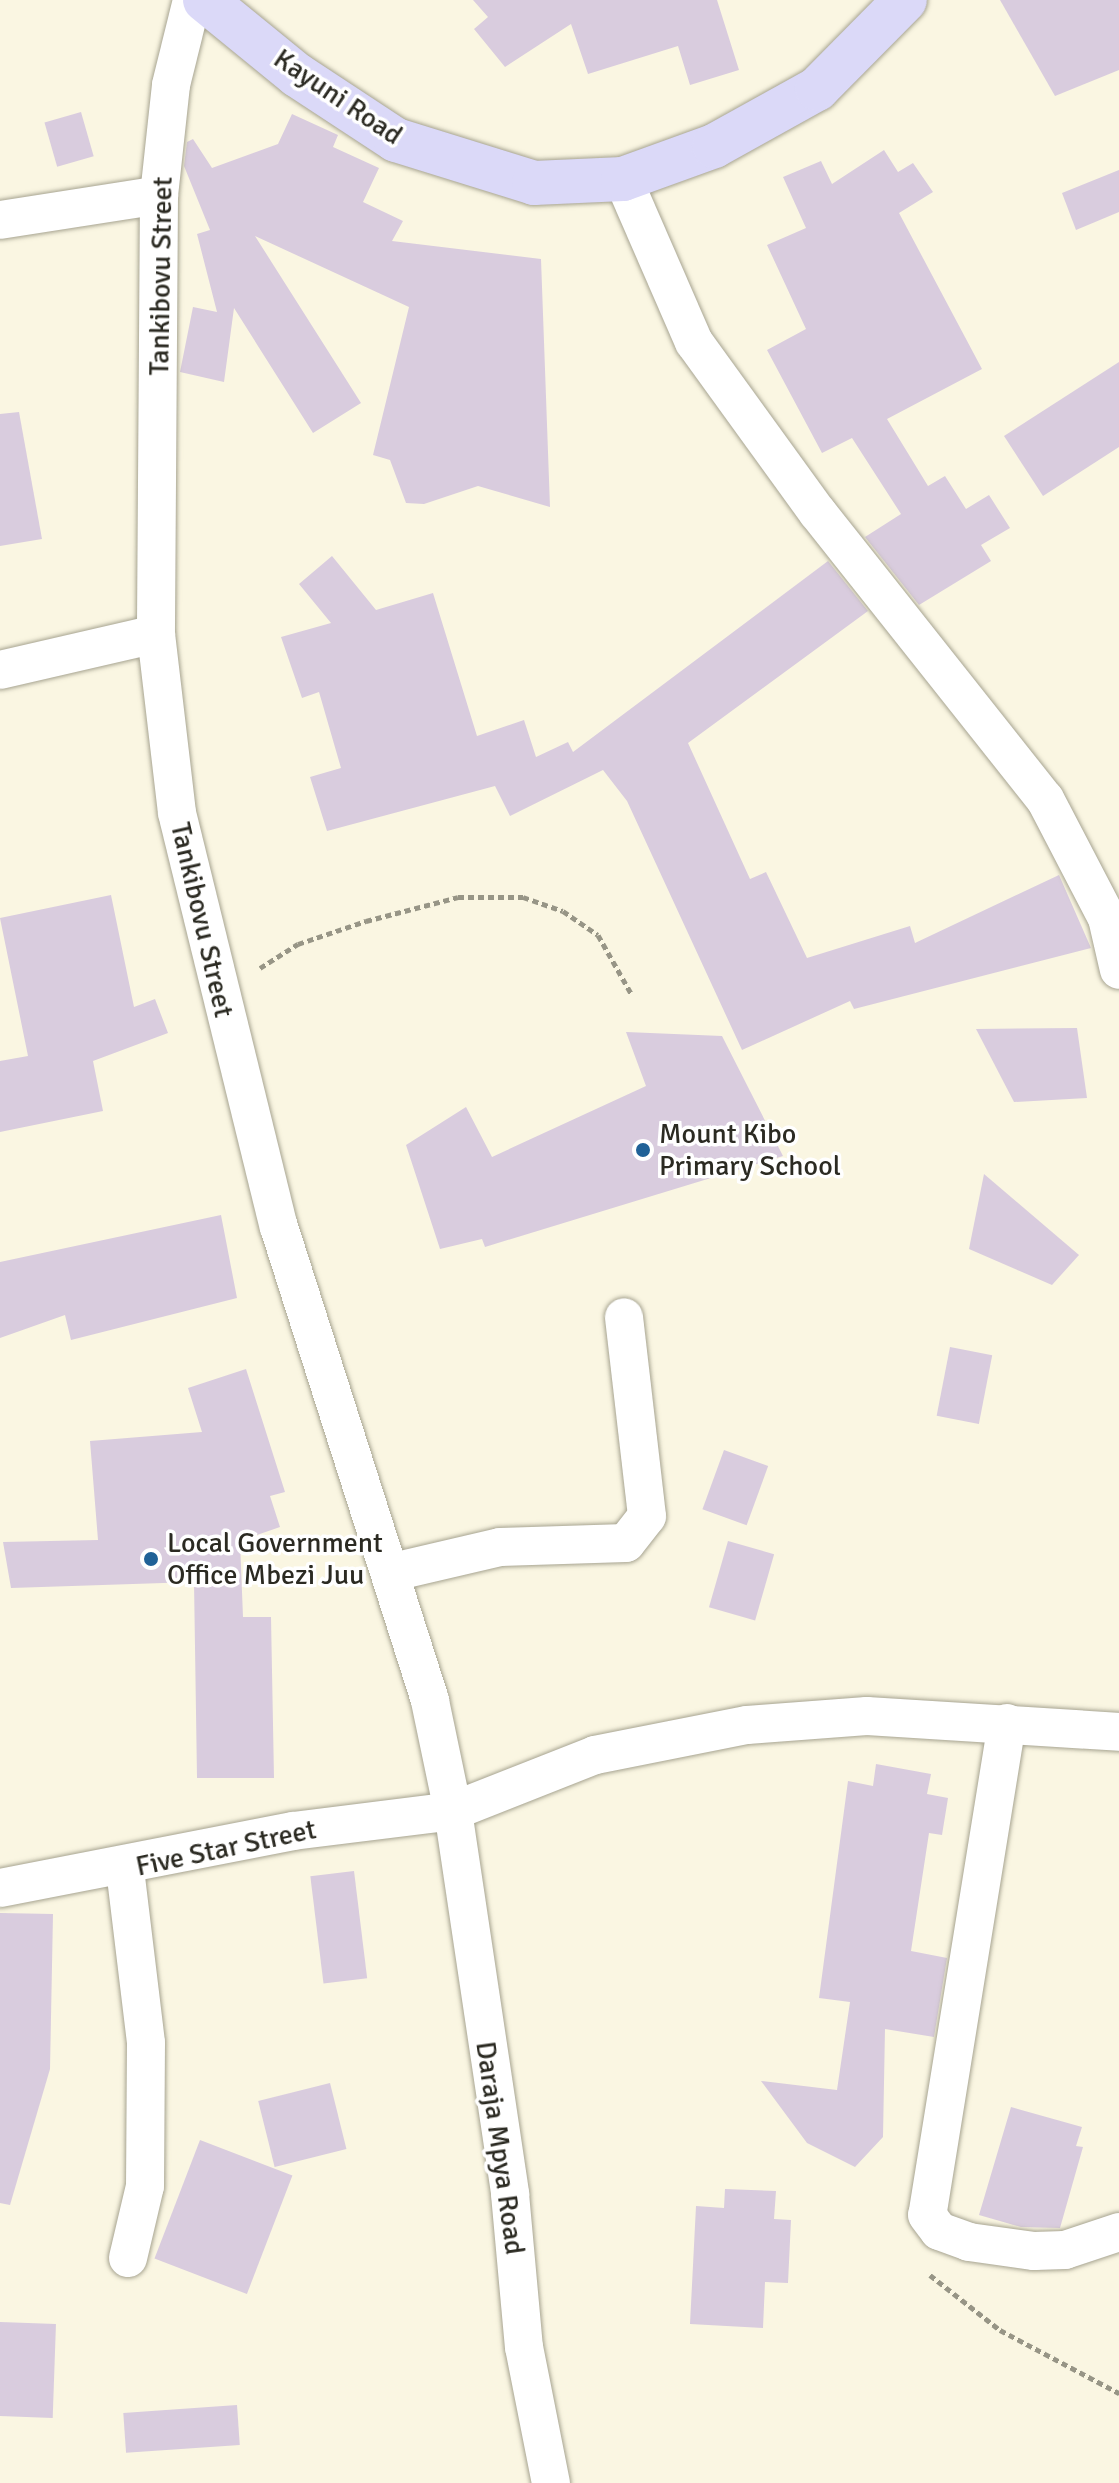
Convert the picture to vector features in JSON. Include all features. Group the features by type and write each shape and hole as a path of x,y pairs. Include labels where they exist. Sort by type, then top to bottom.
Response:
{"street":[{"name":"Tankibovu Street","path":"192,0 171,85 159,195 156,634 177,813 218,994 279,1227 393,1572 453,1811"},
{"name":"Kayuni Road","path":"205,0 297,75 396,140 534,183 623,179 714,146 817,89 905,0"},
{"path":"623,179 694,342 818,513 1045,799 1107,918 1119,970"},
{"path":"0,220 159,195"},
{"path":"0,670 156,634"},
{"path":"393,1572 500,1547 626,1543 647,1516 624,1317"},
{"name":"Five Star Street","path":"0,1888 125,1869 293,1831 453,1811 595,1755 747,1725 867,1716 1119,1732"},
{"path":"1007,1723 927,2215 939,2231 969,2242 1034,2251 1065,2250 1119,2232"},
{"name":"Daraja Mpya Road","path":"453,1811 510,2194 524,2347 551,2483"},
{"path":"125,1869 146,2043 145,2186 128,2258"}],"path":[{"path":"218,994 298,944 366,921 458,897 523,897 563,911 598,935 632,995"},
{"path":"927,2215 918,2256 950,2296 1119,2393"}],"building":[{"path":"473,0 717,0 739,70 690,85 678,46 588,74 571,24 505,67 474,29 488,17"},
{"path":"1000,0 1119,0 1119,70 1055,96"},
{"path":"81,112 94,156 57,167 44,122"},
{"path":"292,114 338,135 333,147 379,168 363,202 403,221 392,241 541,259 550,507 478,486 424,504 406,503 390,460 373,455 409,307 255,236 361,403 313,433 234,308 224,382 180,372 193,307 217,312 197,234 210,230 184,166 187,142 193,139 212,168 278,144"},
{"path":"884,150 898,172 913,163 933,192 899,213 982,369 887,419 928,486 945,476 966,509 989,495 1010,528 981,545 991,561 919,605 865,537 901,514 852,438 822,453 767,350 806,329 767,245 806,228 783,177 821,161 832,184"},
{"path":"1119,170 1119,212 1076,230 1062,193"},
{"path":"1119,362 1119,447 1043,496 1004,436"},
{"path":"19,412 42,539 0,546 0,414"},
{"path":"332,556 376,610 433,593 477,736 524,720 536,757 568,742 573,752 828,561 868,611 688,743 750,879 766,872 807,958 910,926 915,943 1059,875 1091,948 854,1009 850,1001 742,1050 627,801 603,770 510,816 495,786 327,831 310,777 341,768 319,692 302,698 281,637 331,623 299,584"},
{"path":"111,895 134,1007 155,999 168,1033 93,1061 103,1111 0,1132 0,1061 28,1056 0,918"},
{"path":"1077,1028 1087,1098 1014,1102 976,1029"},
{"name":"Mount Kibo Primary School","path":"626,1032 722,1036 783,1156 485,1247 482,1239 440,1249 406,1145 466,1107 492,1157 646,1086"},
{"path":"984,1174 1079,1255 1052,1285 969,1249"},
{"path":"221,1215 237,1298 71,1340 65,1315 0,1338 0,1262"},
{"path":"950,1347 992,1355 979,1424 937,1416"},
{"path":"246,1369 285,1492 270,1496 280,1527 240,1541 243,1617 271,1617 274,1778 197,1778 194,1582 11,1588 3,1542 98,1540 90,1441 202,1432 188,1388"},
{"path":"724,1450 768,1466 747,1525 702,1509"},
{"path":"728,1541 774,1554 755,1621 709,1607"},
{"path":"876,1764 931,1774 927,1794 948,1798 942,1835 929,1833 911,1951 947,1958 934,2037 885,2029 883,2137 855,2167 807,2143 761,2081 837,2090 850,2002 819,1998 848,1781 873,1786"},
{"path":"354,1871 367,1978 323,1984 310,1876"},
{"path":"0,1913 53,1914 50,2069 10,2205 0,2203"},
{"path":"330,2083 346,2149 275,2167 258,2101"},
{"path":"1011,2107 1082,2127 1076,2146 1083,2147 1060,2228 1021,2227 979,2215"},
{"path":"200,2140 292,2175 247,2294 154,2259"},
{"path":"725,2189 776,2191 774,2219 791,2220 788,2283 765,2282 763,2328 690,2324 696,2206 724,2208"},
{"path":"0,2322 56,2324 53,2418 0,2416"},
{"path":"237,2405 240,2445 126,2453 123,2413"}],"place":[{"name":"Mount Kibo Primary School","path":"643,1150"},
{"name":"Local Government Office Mbezi Juu","path":"151,1559"}]}
